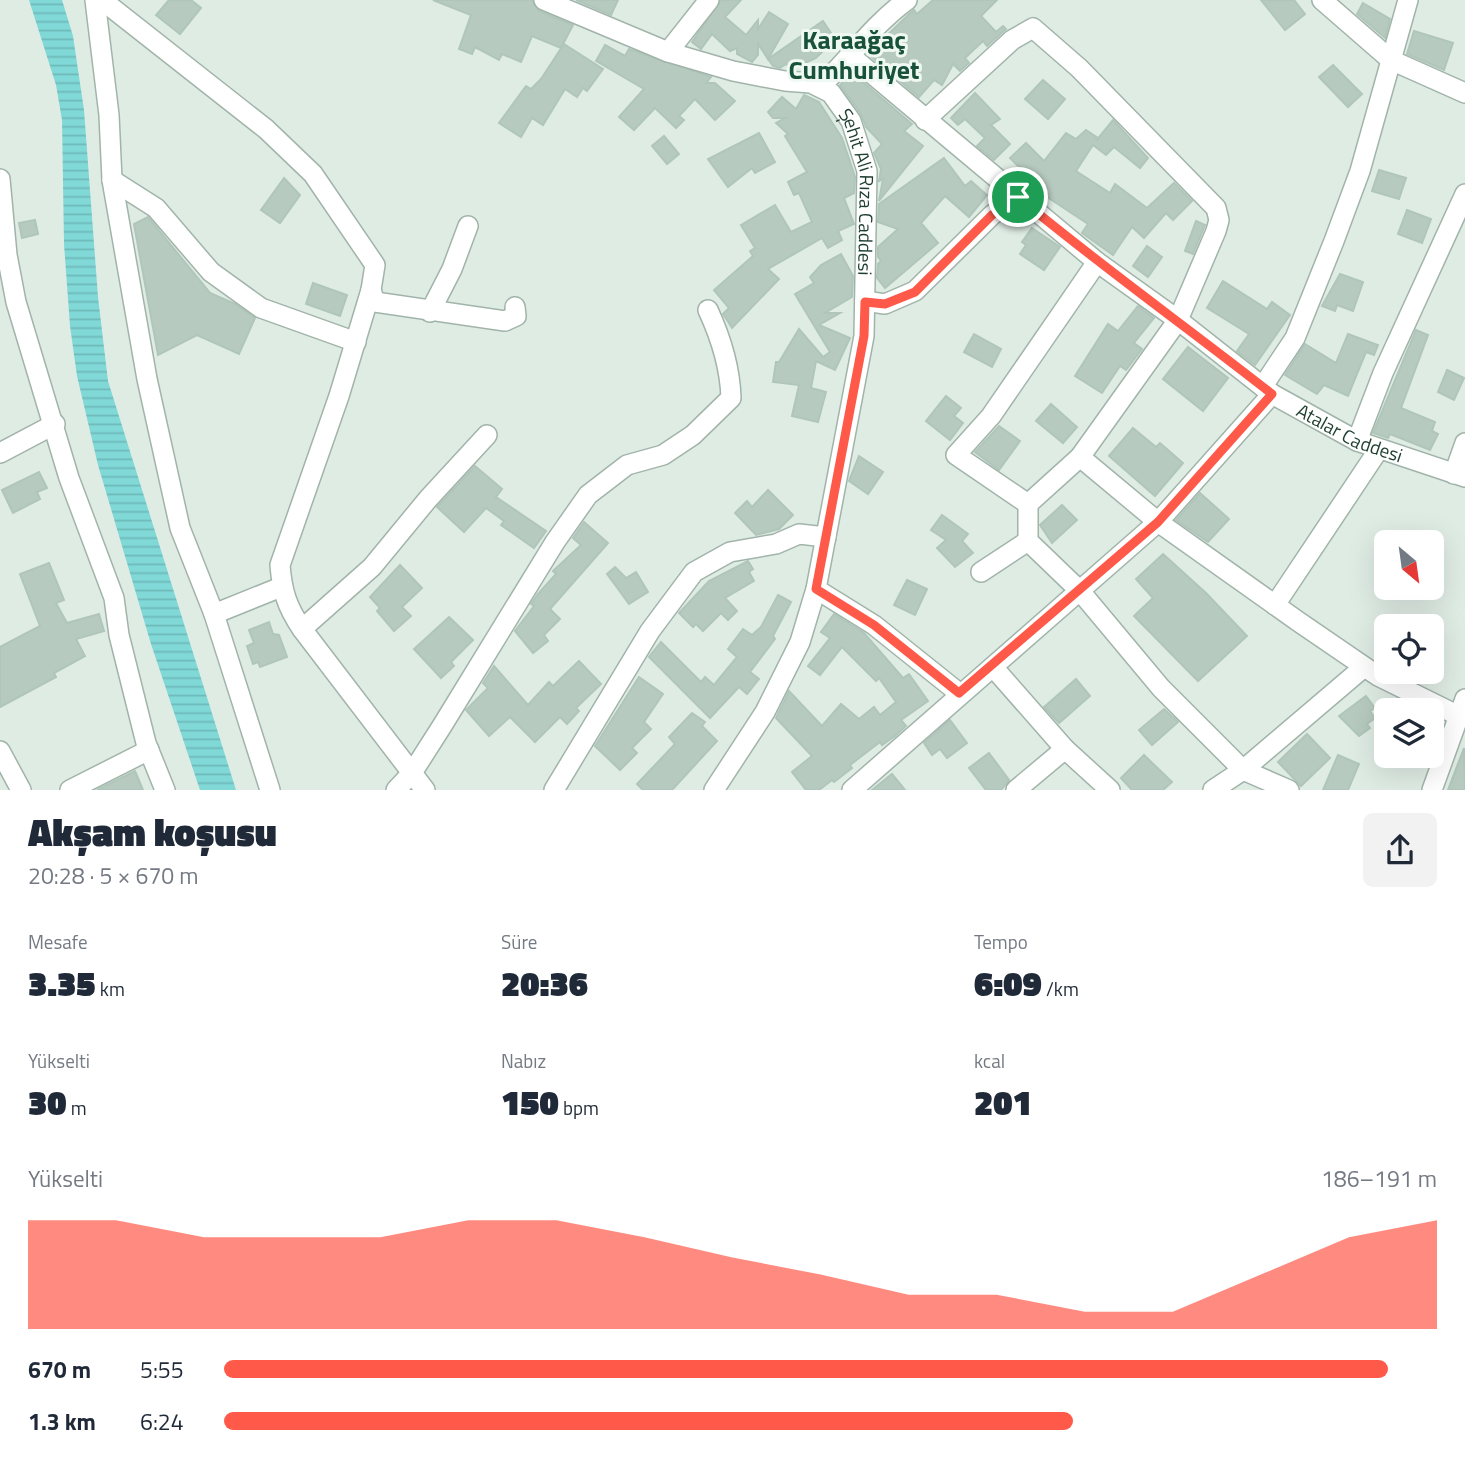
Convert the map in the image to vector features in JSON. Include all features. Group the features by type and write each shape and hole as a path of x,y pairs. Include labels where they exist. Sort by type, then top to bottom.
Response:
{"street":[{"path":"94,0 109,115 112,180 147,380 180,528 214,614 270,790"},
{"path":"102,0 266,129 313,174 374,265 371,290 356,342 280,565 281,587 286,606 302,629 425,790"},
{"path":"667,52 709,0"},
{"path":"552,2 667,52 733,71 816,85 852,57 883,6 907,0"},
{"path":"1322,0 1391,60 1465,93"},
{"path":"852,790 959,693 993,667 1158,522 1268,390 1309,305 1360,172 1408,0"},
{"path":"925,120 1012,40 1033,28 1079,68 1216,208 1219,220 1216,231 1178,320 1080,457 1028,504 1028,541 1080,591 1161,688 1243,770 1289,790"},
{"name":"Atalar Caddesi","path":"852,57 1097,262 1178,320 1268,390 1357,441 1460,475"},
{"name":"Şehit Ali Rıza Caddesi","path":"714,790 765,712 800,642 816,589 864,336 867,172 851,121 831,93 816,85"},
{"path":"0,179 7,255 16,302 74,491 114,598 119,635 149,750 165,790"},
{"path":"112,180 156,208 211,272 261,308 356,342"},
{"path":"1357,441 1383,373 1465,194"},
{"path":"865,302 885,304 915,292 992,215 1018,197"},
{"path":"430,312 452,269 468,226"},
{"path":"1028,504 956,454 991,416 1097,262"},
{"path":"371,290 375,302 505,321 516,316 515,307"},
{"path":"396,790 412,773 555,542 588,495 627,465 663,455 693,435 731,398 728,365 720,335 708,310"},
{"path":"0,453 55,424"},
{"path":"302,629 372,567 428,499 487,435"},
{"path":"1460,475 1465,443"},
{"path":"1275,605 1379,449"},
{"path":"1080,457 1158,522 1364,667 1462,707 1459,737 1432,790"},
{"path":"554,790 650,631 694,572 730,552 776,544 799,534 826,537"},
{"path":"981,572 1028,541"},
{"path":"214,614 281,587"},
{"path":"816,589 874,625 959,693"},
{"path":"993,667 1065,748 1110,790"},
{"path":"1213,790 1243,770 1364,667"},
{"path":"1016,790 1065,748"},
{"path":"70,790 149,750"},
{"path":"0,751 21,790"}],"water":[{"path":"29,0 62,0 73,36 84,110 98,297 108,381 236,790 200,790 151,644 98,465 77,376 70,326 64,244 62,120 56,85"}],"building":[{"path":"169,0 191,0 201,8 180,34 156,15"},
{"path":"433,0 532,0 539,11 573,25 561,48 532,36 521,62 502,54 499,60 475,47 472,54 459,49 471,15"},
{"path":"576,0 618,0 611,15"},
{"path":"721,0 741,0 725,17 746,35 758,20 758,29 769,12 788,24 768,59 758,44 758,55 752,62 737,54 737,48 730,51 712,34 701,49 692,42"},
{"path":"933,0 997,0 981,16 996,32 1003,26 1006,29 987,46 983,41 965,58 969,63 960,71 953,64 942,85 934,80 919,97 868,54 914,10 917,14"},
{"path":"1261,0 1294,0 1305,14 1285,30"},
{"path":"1363,3 1390,19 1385,38 1357,14"},
{"path":"823,21 835,39 816,58 792,69 786,64 780,68 773,66 768,59"},
{"path":"1414,31 1453,43 1444,70 1407,54"},
{"path":"564,44 603,69 587,91 583,88 577,97 565,89 543,125 532,118 521,137 499,123 526,86 531,89 541,79"},
{"path":"605,45 625,56 629,49 711,77 706,83 715,83 735,101 715,120 695,99 679,116 684,120 676,128 655,108 634,130 619,117 644,89 596,61"},
{"path":"1333,65 1362,94 1348,107 1319,77"},
{"path":"851,72 912,124 904,131 923,146 879,201 883,179 879,181 881,169 874,153 882,144 866,127 861,114 840,85"},
{"path":"1043,80 1065,99 1048,119 1025,99"},
{"path":"975,93 1000,119 991,125 1010,144 994,160 977,146 985,138 965,119 958,125 951,118"},
{"path":"804,95 819,102 842,138 855,177 854,193 844,198 854,224 838,231 842,240 828,248 822,238 768,269 779,279 732,328 723,314 729,308 714,290 753,256 750,251 755,248 741,225 775,205 791,232 812,222 799,193 794,195 788,182 807,172 785,136 788,134 776,123 785,118 773,118 768,112 782,97 796,109"},
{"path":"1113,120 1148,158 1140,168 1114,147 1106,155 1093,145 1076,171 1110,193 1115,184 1147,208 1174,183 1192,201 1173,220 1166,213 1144,238 1132,227 1113,255 1082,233 1088,224 1029,185 1032,180 1010,158 1026,143 1044,161 1066,133 1076,139 1086,130 1098,138 1096,141"},
{"path":"759,133 775,162 755,173 752,168 728,187 708,159"},
{"path":"664,136 679,154 667,164 652,146"},
{"path":"944,158 965,186 971,181 987,195 969,217 945,196 921,223 938,243 885,288 877,278 878,264 881,261 878,247 898,229 878,222 879,204"},
{"path":"1379,170 1406,178 1399,199 1372,191"},
{"path":"284,178 300,195 280,223 261,210"},
{"path":"1407,210 1431,219 1422,243 1398,234"},
{"path":"148,217 210,293 235,304 255,318 239,354 197,335 158,355 134,224"},
{"path":"35,220 38,234 22,238 19,223"},
{"path":"1196,221 1205,225 1193,254 1185,251"},
{"path":"1032,228 1060,247 1044,270 1020,254 1026,245 1022,242"},
{"path":"1147,246 1162,257 1148,277 1133,266"},
{"path":"841,254 853,276 852,297 825,313 840,313 819,325 850,338 835,370 816,361 811,388 826,392 818,422 792,416 799,385 773,382 776,362 779,362 799,329 823,357 830,352 795,294 814,283 810,277 821,265"},
{"path":"1340,274 1363,282 1353,311 1337,305 1335,311 1322,306"},
{"path":"1223,281 1267,309 1272,302 1290,315 1255,365 1237,351 1249,334 1207,308"},
{"path":"313,283 347,295 340,316 306,304"},
{"path":"1138,306 1154,318 1134,343 1142,349 1126,370 1120,366 1102,393 1075,376 1108,324 1118,331"},
{"path":"1416,330 1428,335 1401,408 1435,422 1432,431 1438,434 1430,450 1390,434 1388,438 1373,433"},
{"path":"974,334 1001,349 992,367 964,352"},
{"path":"1348,334 1378,345 1374,355 1366,352 1348,396 1324,385 1317,394 1285,375 1305,344 1336,363"},
{"path":"1188,347 1228,378 1203,411 1163,379"},
{"path":"1447,370 1464,378 1454,400 1438,392"},
{"path":"946,396 961,408 954,416 963,423 950,440 926,421"},
{"path":"1051,404 1077,427 1063,443 1036,421"},
{"path":"999,426 1020,441 999,470 975,452"},
{"path":"1133,428 1156,447 1160,443 1183,463 1155,496 1109,456"},
{"path":"859,456 883,472 868,494 849,481"},
{"path":"475,466 502,489 496,497 546,531 534,548 501,525 504,521 486,508 464,532 437,507"},
{"path":"39,472 47,488 37,492 40,499 13,513 2,490"},
{"path":"768,490 793,515 779,529 756,535 735,513 747,501 752,507"},
{"path":"1200,493 1229,519 1208,542 1176,520"},
{"path":"1062,505 1077,520 1052,543 1040,525"},
{"path":"942,515 968,534 962,541 973,553 955,567 937,548 946,540 931,530"},
{"path":"584,522 608,543 550,609 560,619 544,635 548,641 533,653 515,631 534,606 531,604 537,595 556,574 553,571 581,545 573,538"},
{"path":"1163,554 1206,593 1247,636 1198,681 1134,616 1153,598 1136,579"},
{"path":"748,561 753,569 749,572 754,581 725,598 737,611 728,620 721,613 703,631 696,624 693,627 679,613 709,581"},
{"path":"49,563 64,600 56,603 67,623 99,614 104,631 76,639 85,656 54,673 56,677 0,707 0,647 40,626 20,574"},
{"path":"400,565 422,588 402,607 411,616 394,631 377,611 380,608 370,597"},
{"path":"615,567 626,578 636,572 648,592 629,604 607,574"},
{"path":"907,580 927,589 915,615 894,605"},
{"path":"778,595 791,602 773,636 775,639 750,672 759,679 747,694 739,687 710,718 649,657 661,642 701,682 705,677 714,685 737,657 728,649 743,629 752,635 761,627"},
{"path":"834,614 864,633 903,678 909,674 928,701 901,720 906,726 895,736 882,745 880,742 850,765 852,768 834,782 832,780 819,790 806,790 792,772 812,756 776,718 789,691 822,726 841,704 859,719 874,707 880,715 896,702 879,678 876,681 842,647 820,675 808,666 830,638 821,632"},
{"path":"449,617 473,640 451,662 454,666 441,678 414,649"},
{"path":"269,622 273,634 279,635 287,657 260,667 258,662 253,664 247,646 254,643 249,630"},
{"path":"579,661 601,684 576,708 579,711 567,724 560,717 535,742 510,717 489,736 466,710 488,688 483,683 494,666 528,705 549,682 553,686"},
{"path":"639,677 663,694 644,722 651,729 632,748 637,753 620,770 595,746"},
{"path":"1076,679 1090,696 1059,723 1044,707"},
{"path":"1366,696 1374,707 1370,711 1374,719 1367,724 1370,728 1359,736 1339,716"},
{"path":"1164,709 1178,722 1152,745 1139,730"},
{"path":"692,713 705,722 702,726 717,741 672,790 643,790 637,784 675,744 669,737"},
{"path":"950,720 967,743 947,758 940,749 932,755 924,743"},
{"path":"1307,734 1330,758 1301,786 1278,762"},
{"path":"1464,748 1465,790 1448,790"},
{"path":"989,753 1009,780 1001,790 986,790 969,768"},
{"path":"1144,755 1172,782 1163,790 1132,790 1121,778"},
{"path":"1338,755 1359,764 1348,790 1323,790"},
{"path":"135,771 143,790 97,790"},
{"path":"892,774 905,790 872,790"}],"district":[{"name":"Karaağaç Cumhuriyet","path":"854,55"}],"route":[{"path":"1018,197 1097,262 1178,320 1272,394 1158,522 993,667 959,693 874,625 816,589 864,336 865,302 885,304 915,292 992,215 1018,197"}]}
